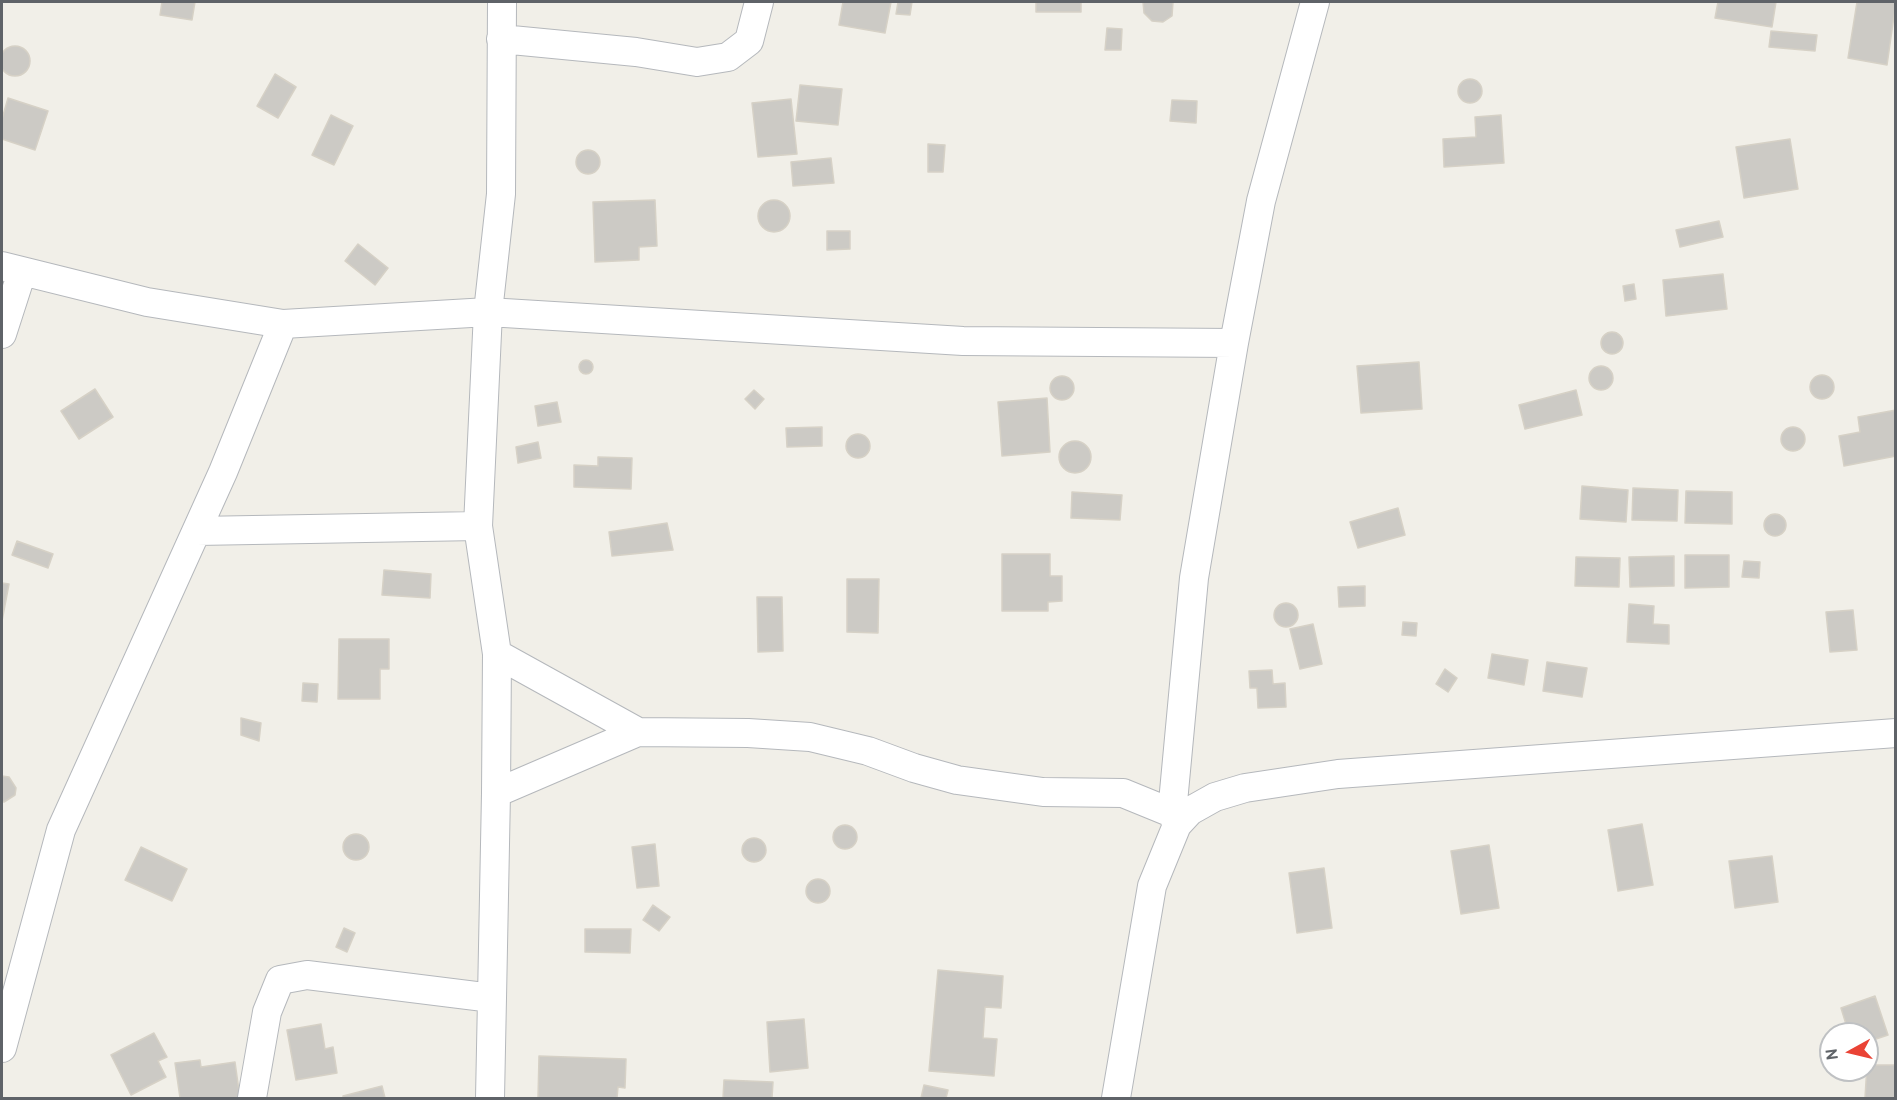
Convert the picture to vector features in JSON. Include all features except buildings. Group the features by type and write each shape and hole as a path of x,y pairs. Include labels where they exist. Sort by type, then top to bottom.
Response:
{"street":[{"path":"490,1098 497,654 478,526 488,312 501,194 502,2"},
{"path":"501,39 636,52 697,62 728,57 749,41 759,2"},
{"path":"1116,1098 1152,886 1175,819 1194,578 1234,343 1261,201 1315,2"},
{"path":"2,334 12,269 157,304 283,324 488,312 963,341 1234,343"},
{"path":"2,1048 61,830 197,531 283,324"},
{"path":"197,531 478,526"},
{"path":"497,654 638,732"},
{"path":"496,793 638,732 748,733 810,737 868,751 914,768 957,780 1043,792 1123,793 1175,819"},
{"path":"1175,819 1215,797 1245,788 1338,774 1896,733"},
{"path":"252,1098 267,1012 280,980 307,975 492,998"}]}
